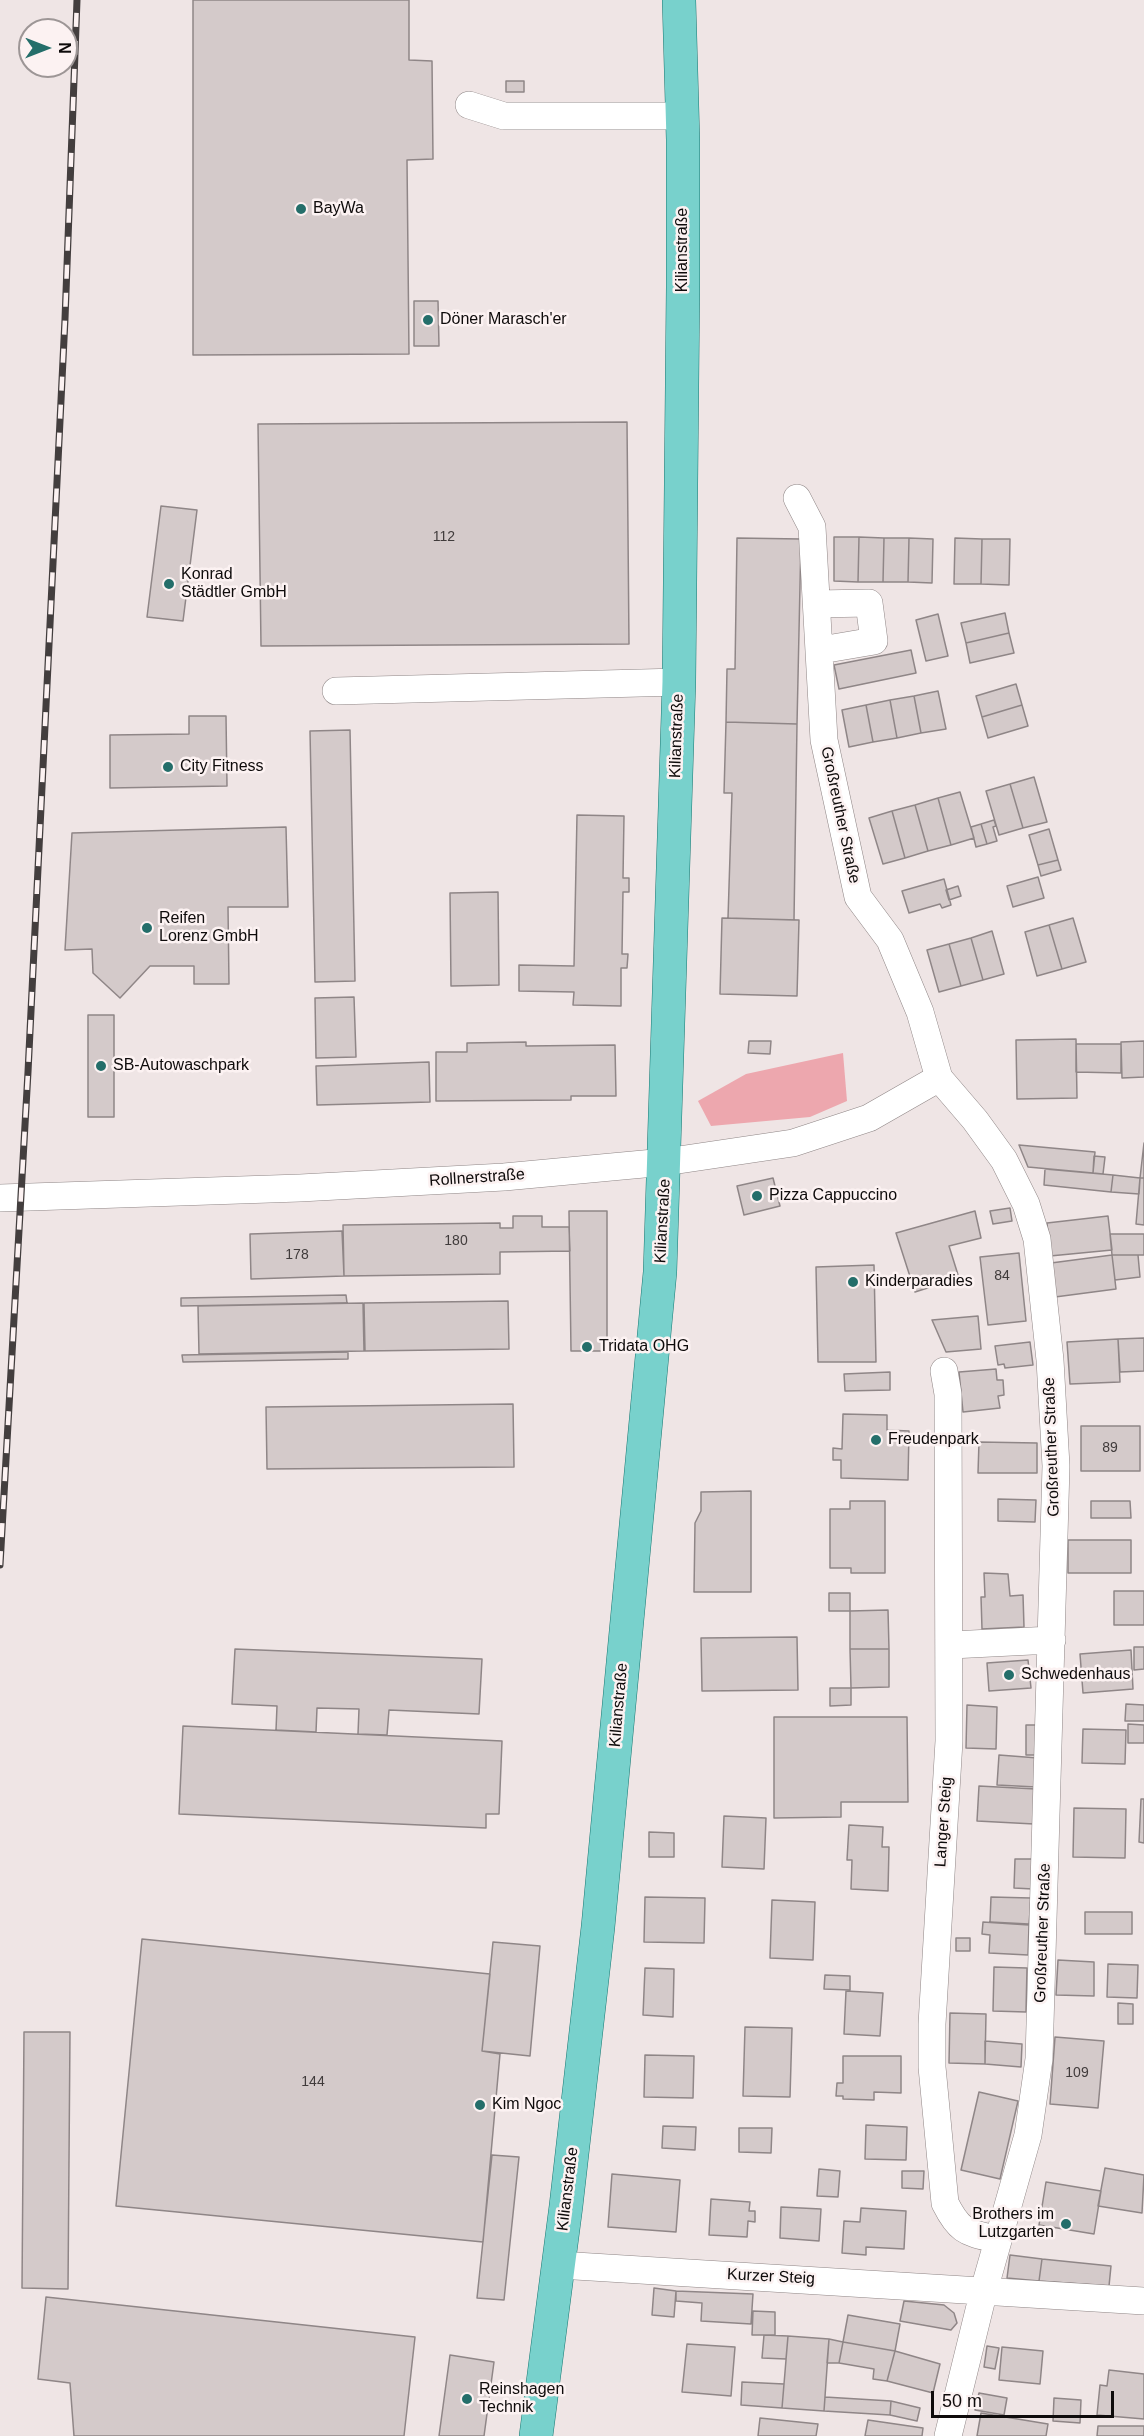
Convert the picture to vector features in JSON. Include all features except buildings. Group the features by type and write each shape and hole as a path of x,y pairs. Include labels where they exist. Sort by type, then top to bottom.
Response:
{"main road":[{"name":"Kilianstraße","path":"536,2436 559,2265 597,1937 660,1272 679,682 682,116 679,0"}],"street":[{"path":"469,105 504,116 682,116"},
{"name":"Großreuther Straße","path":"797,498 812,527 821,650 824,740 858,897 890,940 920,1012 939,1078 975,1120 1004,1160 1026,1204 1036,1239 1050,1360 1056,1467 1039,2059 1028,2135 984,2290 948,2436"},
{"path":"817,604 869,603 874,641 821,650"},
{"path":"336,691 679,682"},
{"name":"Rollnerstraße","path":"0,1198 300,1188 504,1177 665,1162 793,1143 869,1118 939,1078"},
{"name":"Langer Steig","path":"944,1371 948,1394 951,1645 949,1741 932,2024 932,2067 945,2203 963,2231 998,2240"},
{"path":"951,1645 1052,1640"},
{"name":"Kurzer Steig","path":"559,2265 984,2290"},
{"path":"984,2290 1144,2301"}],"shaded area":[{"path":"843,1053 847,1101 810,1117 711,1126 698,1101 746,1074"}],"railway":[{"path":"0,1565 28,1072 65,319 77,0"}],"place":[{"name":"BayWa","path":"301,209"},
{"name":"Döner Marasch'er","path":"428,320"},
{"name":"Konrad Städtler GmbH","path":"169,584"},
{"name":"City Fitness","path":"168,767"},
{"name":"Reifen Lorenz GmbH","path":"147,928"},
{"name":"SB-Autowaschpark","path":"101,1066"},
{"name":"Pizza Cappuccino","path":"757,1196"},
{"name":"Kinderparadies","path":"853,1282"},
{"name":"Tridata OHG","path":"587,1347"},
{"name":"Freudenpark","path":"876,1440"},
{"name":"Schwedenhaus","path":"1009,1675"},
{"name":"Kim Ngoc","path":"480,2105"},
{"name":"Brothers im Lutzgarten","path":"1066,2224"},
{"name":"Reinshagen Technik","path":"467,2399"}]}
